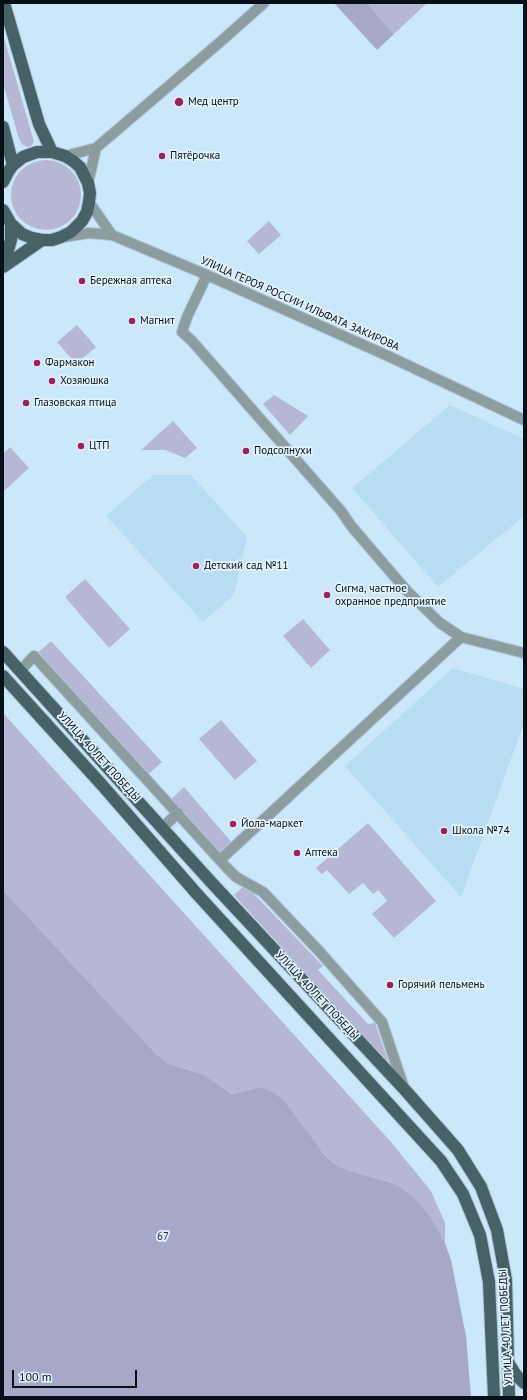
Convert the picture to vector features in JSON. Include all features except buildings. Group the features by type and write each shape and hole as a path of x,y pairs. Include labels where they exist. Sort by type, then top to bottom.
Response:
{"main road":[{"path":"4,3 38,124 52,152"},
{"path":"3,127 13,165"},
{"path":"3,182 13,165 23,157 37,152 52,152 65,156 80,167 85,175 90,193 90,202 87,212 77,227 71,232 52,240 42,240 22,234 11,224 3,210"},
{"path":"3,260 6,257 11,240 11,224"},
{"path":"3,268 42,240"},
{"name":"УЛИЦА 40 ЛЕТ ПОБЕДЫ","path":"3,652 162,828 405,1090 458,1150 481,1186 498,1230 506,1280 509,1397"},
{"name":"УЛИЦА 40 ЛЕТ ПОБЕДЫ","path":"3,676 102,785 197,894 441,1161 463,1194 480,1234 489,1282 494,1397"},
{"path":"508,1364 524,1383"}],"street":[{"path":"65,156 96,148 264,3"},
{"path":"88,183 96,148"},
{"path":"90,202 112,234"},
{"name":"УЛИЦА ГЕРОЯ РОССИИ ИЛЬФАТА ЗАКИРОВА","path":"61,237 89,233 112,234 388,356 524,420"},
{"path":"207,275 187,317 182,332 192,341 341,511 407,591 440,623 461,638 524,653"},
{"path":"220,860 461,638"},
{"path":"20,670 34,656 236,877 263,892 319,951 382,1022 405,1090"},
{"path":"162,828 178,814"}],"shaded area":[{"path":"367,3 427,3 394,34"},
{"path":"3,34 34,142 31,146 27,147 22,144 19,139 3,83"},
{"path":"39,160 53,160 66,166 75,175 79,181 81,195 79,209 71,220 60,228 53,230 39,230 32,228 21,220 13,209 11,202 11,188 13,181 21,170 32,162"},
{"path":"269,221 281,235 259,254 247,241"},
{"path":"77,325 96,347 76,364 57,342"},
{"path":"274,395 308,416 290,435 263,404"},
{"path":"450,405 524,439 524,516 438,587 352,488"},
{"path":"173,421 197,448 185,458 165,450 141,450"},
{"path":"10,447 29,468 3,492 3,454"},
{"name":"Детский сад №11","path":"153,475 191,475 247,537 234,595 203,622 106,516"},
{"path":"85,579 130,629 109,648 65,597"},
{"path":"303,619 330,650 311,668 283,636"},
{"path":"51,641 162,762 145,777 34,656"},
{"name":"Школа №74","path":"453,668 524,689 524,723 461,897 345,766"},
{"path":"3,713 391,1142 431,1191 445,1223 445,1243 426,1211 402,1188 392,1183 344,1169 333,1163 260,1087 232,1094 203,1074 169,1064 157,1055 6,895 3,891"},
{"path":"221,720 257,761 235,780 199,739"},
{"path":"184,787 235,846 220,860 168,802"},
{"path":"368,823 436,901 394,938 372,914 387,901 378,890 373,894 363,883 349,894 327,870 322,874 316,868"},
{"path":"243,887 252,892 323,966 318,970 368,1024 375,1023 390,1066 234,895"}],"green space":[{"path":"334,3 367,3 394,34 377,50"},
{"name":"67","path":"3,891 157,1055 169,1064 203,1074 232,1094 260,1087 274,1093 284,1101 323,1153 333,1163 344,1169 392,1183 402,1188 415,1199 426,1211 436,1226 445,1243 451,1260 466,1336 471,1397 3,1397"}],"place":[{"name":"Мед центр","path":"179,102"},
{"name":"Пятёрочка","path":"162,156"},
{"name":"Бережная аптека","path":"82,281"},
{"name":"Магнит","path":"132,321"},
{"name":"Фармакон","path":"37,363"},
{"name":"Хозяюшка","path":"52,381"},
{"name":"Глазовская птица","path":"26,403"},
{"name":"ЦТП","path":"81,446"},
{"name":"Подсолнухи","path":"246,451"},
{"name":"Детский сад №11","path":"196,566"},
{"name":"Сигма, частное охранное предприятие","path":"327,595"},
{"name":"Йола-маркет","path":"233,824"},
{"name":"Школа №74","path":"444,831"},
{"name":"Аптека","path":"297,853"},
{"name":"Горячий пельмень","path":"390,985"}]}
